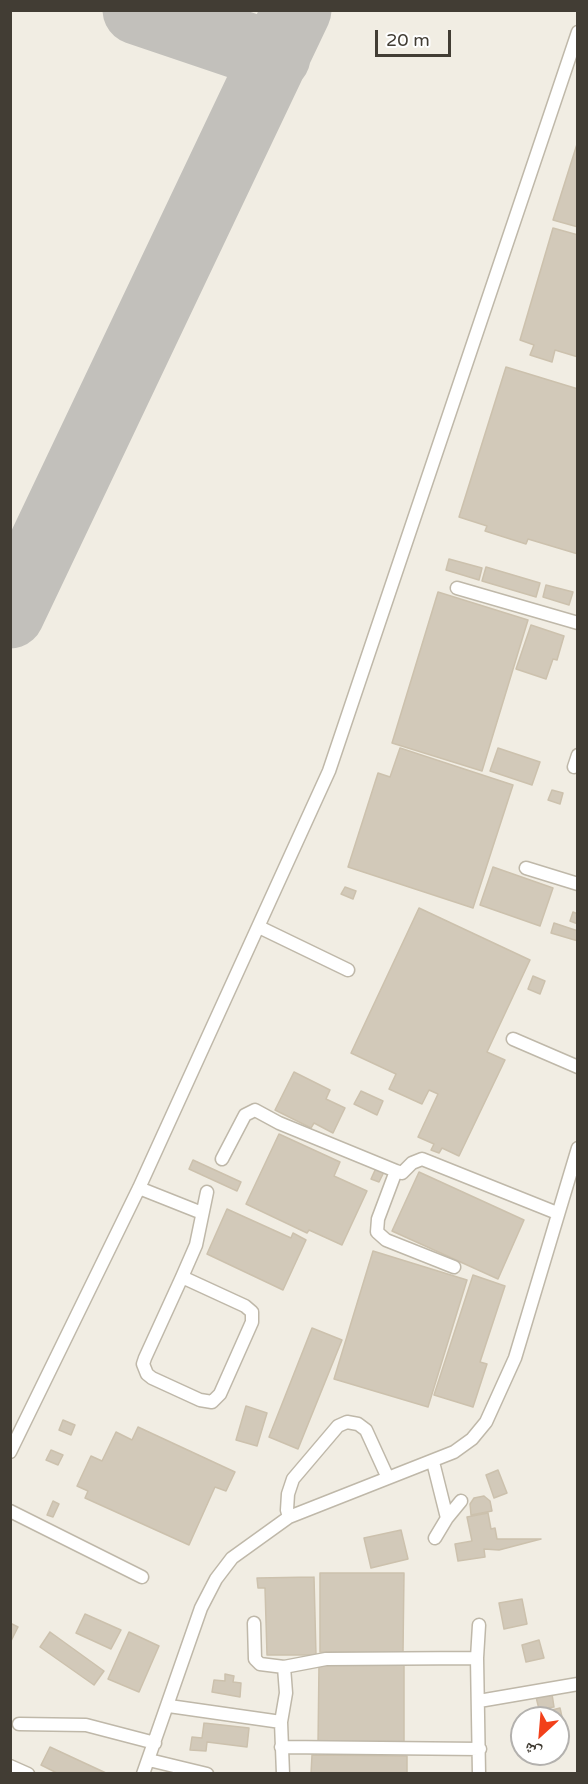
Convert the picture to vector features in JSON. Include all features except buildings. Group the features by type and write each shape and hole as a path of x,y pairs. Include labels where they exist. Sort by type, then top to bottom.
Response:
{"lane":[{"path":"10,1452 139,1188 259,927 344,732 578,32"},
{"path":"457,588 578,623"},
{"path":"526,868 578,884"},
{"path":"259,927 348,970"},
{"path":"513,1039 578,1067"},
{"path":"222,1159 245,1115 255,1110 279,1123 396,1171 402,1173 412,1163 422,1159 557,1213"},
{"path":"143,1773 169,1706 201,1608 216,1579 232,1558 289,1517 387,1476 433,1462 454,1452 472,1438 486,1422 515,1358 578,1148"},
{"path":"396,1171 378,1220 377,1232 386,1240 454,1267"},
{"path":"139,1188 202,1213"},
{"path":"182,1276 245,1306 252,1312 252,1322 224,1383 212,1402 200,1400 152,1378 144,1369 145,1358 200,1235 207,1192"},
{"path":"289,1517 288,1494 293,1479 338,1426 347,1422 358,1424 366,1430 387,1476"},
{"path":"433,1462 447,1518"},
{"path":"435,1538 461,1501"},
{"path":"10,1511 142,1577"},
{"path":"254,1623 254,1655 257,1662 284,1667 326,1659 477,1658"},
{"path":"479,1773 477,1658 480,1625"},
{"path":"283,1773 281,1722 286,1693 284,1667"},
{"path":"479,1701 578,1684"},
{"path":"169,1706 281,1722"},
{"path":"19,1724 86,1725 155,1743"},
{"path":"281,1747 480,1749"},
{"path":"149,1760 207,1773"},
{"path":"10,1766 28,1773"}],"taxiway":[{"path":"137,10 276,57"},
{"path":"10,614 297,10"}]}
